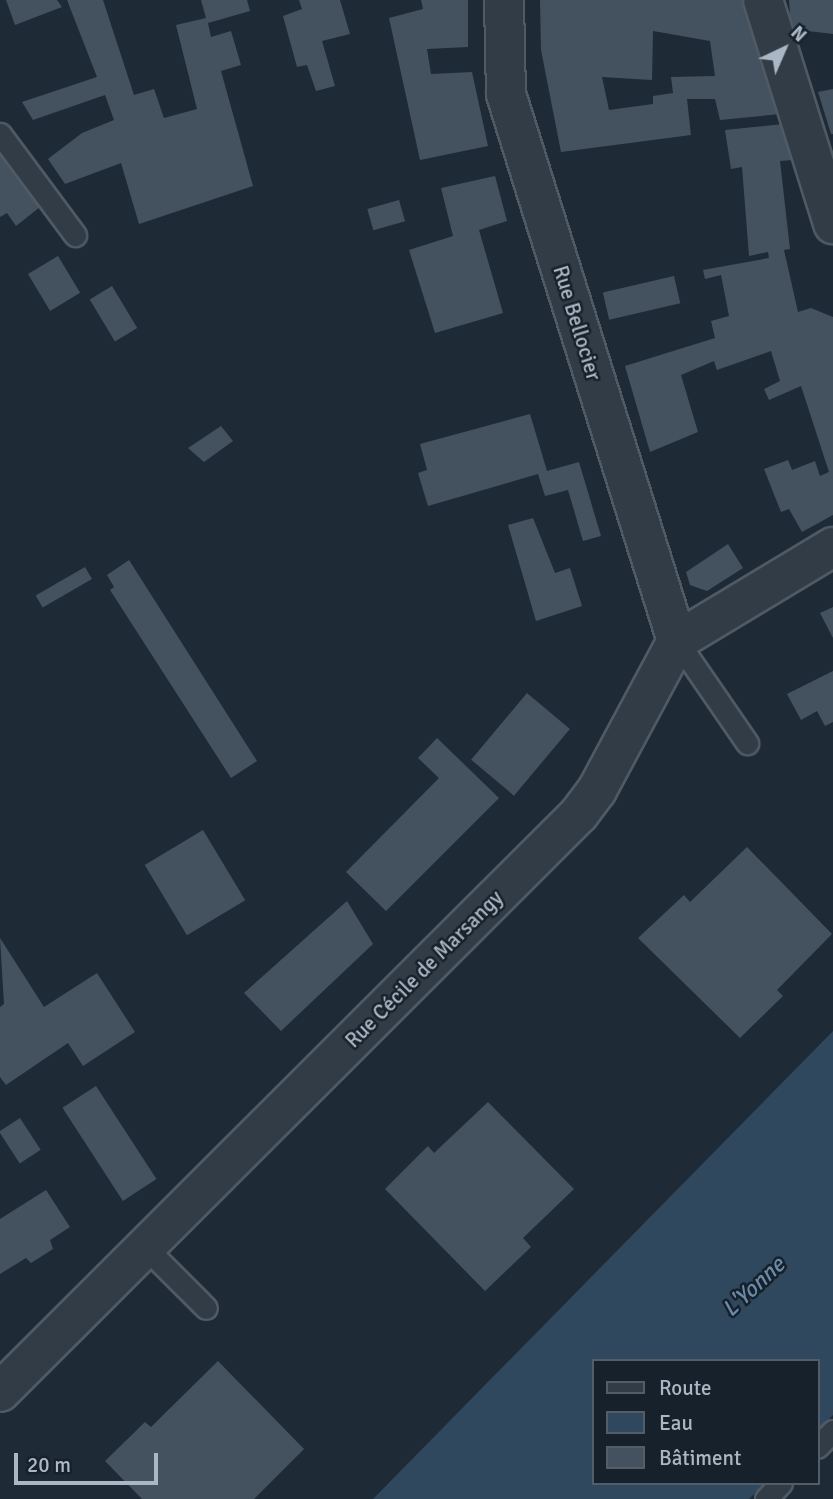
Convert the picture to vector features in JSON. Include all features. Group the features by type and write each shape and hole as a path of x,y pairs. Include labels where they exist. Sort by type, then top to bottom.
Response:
{"street":[{"name":"Rue Bellocier","path":"504,0 506,94 677,642"},
{"path":"763,0 833,224"},
{"name":"Rue Cécile de Marsangy","path":"0,1392 589,803 677,642 833,547"}],"lane":[{"path":"0,134 75,235"},
{"path":"677,642 747,743"},
{"path":"145,1247 206,1308"},
{"path":"819,1445 833,1431"},
{"path":"766,1499 779,1485"}],"water":[{"name":"L'Yonne","path":"833,1031 833,1415 819,1429 819,1359 592,1359 592,1485 763,1485 749,1499 373,1499"}],"building":[{"path":"6,0 57,0 62,7 15,25"},
{"path":"67,0 103,0 134,95 154,89 164,118 197,109 176,25 206,18 201,0 247,0 250,11 208,23 211,37 231,31 241,65 221,71 253,186 139,224 121,163 65,184 48,159 82,133 114,120 105,95 33,120 22,102 97,77"},
{"path":"299,0 340,0 350,34 322,41 335,86 316,91 307,65 297,67 283,16 302,9"},
{"path":"421,0 468,0 468,47 427,49 431,74 472,72 488,146 420,160 389,18 423,9"},
{"path":"540,0 749,0 781,114 720,120 715,99 687,99 691,135 561,152 541,50","holes":["653,31 710,41 715,76 671,77 673,93 653,96 653,104 609,110 602,77 652,80"]},
{"path":"789,0 833,0 833,34 791,29"},
{"path":"833,89 833,134 831,134 818,92"},
{"path":"783,124 793,160 780,161 790,249 784,250 798,312 811,308 833,317 833,515 802,532 789,509 781,512 764,469 788,460 792,470 815,461 820,476 829,472 801,386 769,400 764,389 780,381 771,351 717,370 714,361 681,375 698,432 650,452 625,366 715,338 711,321 729,316 721,275 705,279 703,270 769,258 768,252 749,256 742,167 731,169 725,130"},
{"path":"0,141 40,207 16,226 7,213 0,217"},
{"path":"495,176 507,221 479,230 503,313 435,333 409,250 453,236 441,188"},
{"path":"399,200 405,221 373,230 367,209"},
{"path":"58,256 80,293 50,311 28,274"},
{"path":"674,276 680,303 609,320 603,292"},
{"path":"112,286 137,328 115,341 90,299"},
{"path":"530,414 547,471 579,462 601,536 583,541 568,490 545,496 538,474 428,506 418,473 427,470 420,444"},
{"path":"221,426 233,441 204,462 188,448"},
{"path":"533,518 555,573 570,568 582,606 536,621 508,525"},
{"path":"728,544 743,568 707,591 690,585 686,572"},
{"path":"129,560 257,761 231,778 110,590 114,587 107,575"},
{"path":"85,567 92,579 43,608 36,596"},
{"path":"833,607 833,638 820,613"},
{"path":"833,671 833,722 825,726 817,711 801,720 787,694"},
{"path":"527,693 570,729 514,796 471,760"},
{"path":"437,738 499,798 386,911 346,872 439,778 418,758"},
{"path":"203,830 245,900 187,935 145,865"},
{"path":"747,847 832,934 777,990 783,996 740,1038 638,938 684,895 690,902"},
{"path":"347,901 373,944 281,1031 244,993"},
{"path":"0,938 44,1007 97,973 135,1032 83,1066 68,1043 6,1085 0,1077 0,1007 4,1004"},
{"path":"96,1086 156,1179 123,1201 62,1108"},
{"path":"488,1102 574,1189 523,1238 531,1247 485,1291 385,1189 428,1146 434,1153"},
{"path":"20,1118 41,1150 20,1163 0,1131"},
{"path":"46,1190 70,1227 50,1240 53,1249 31,1263 26,1258 0,1274 0,1219"},
{"path":"218,1361 304,1449 254,1499 142,1499 105,1461 145,1422 151,1427"}]}
